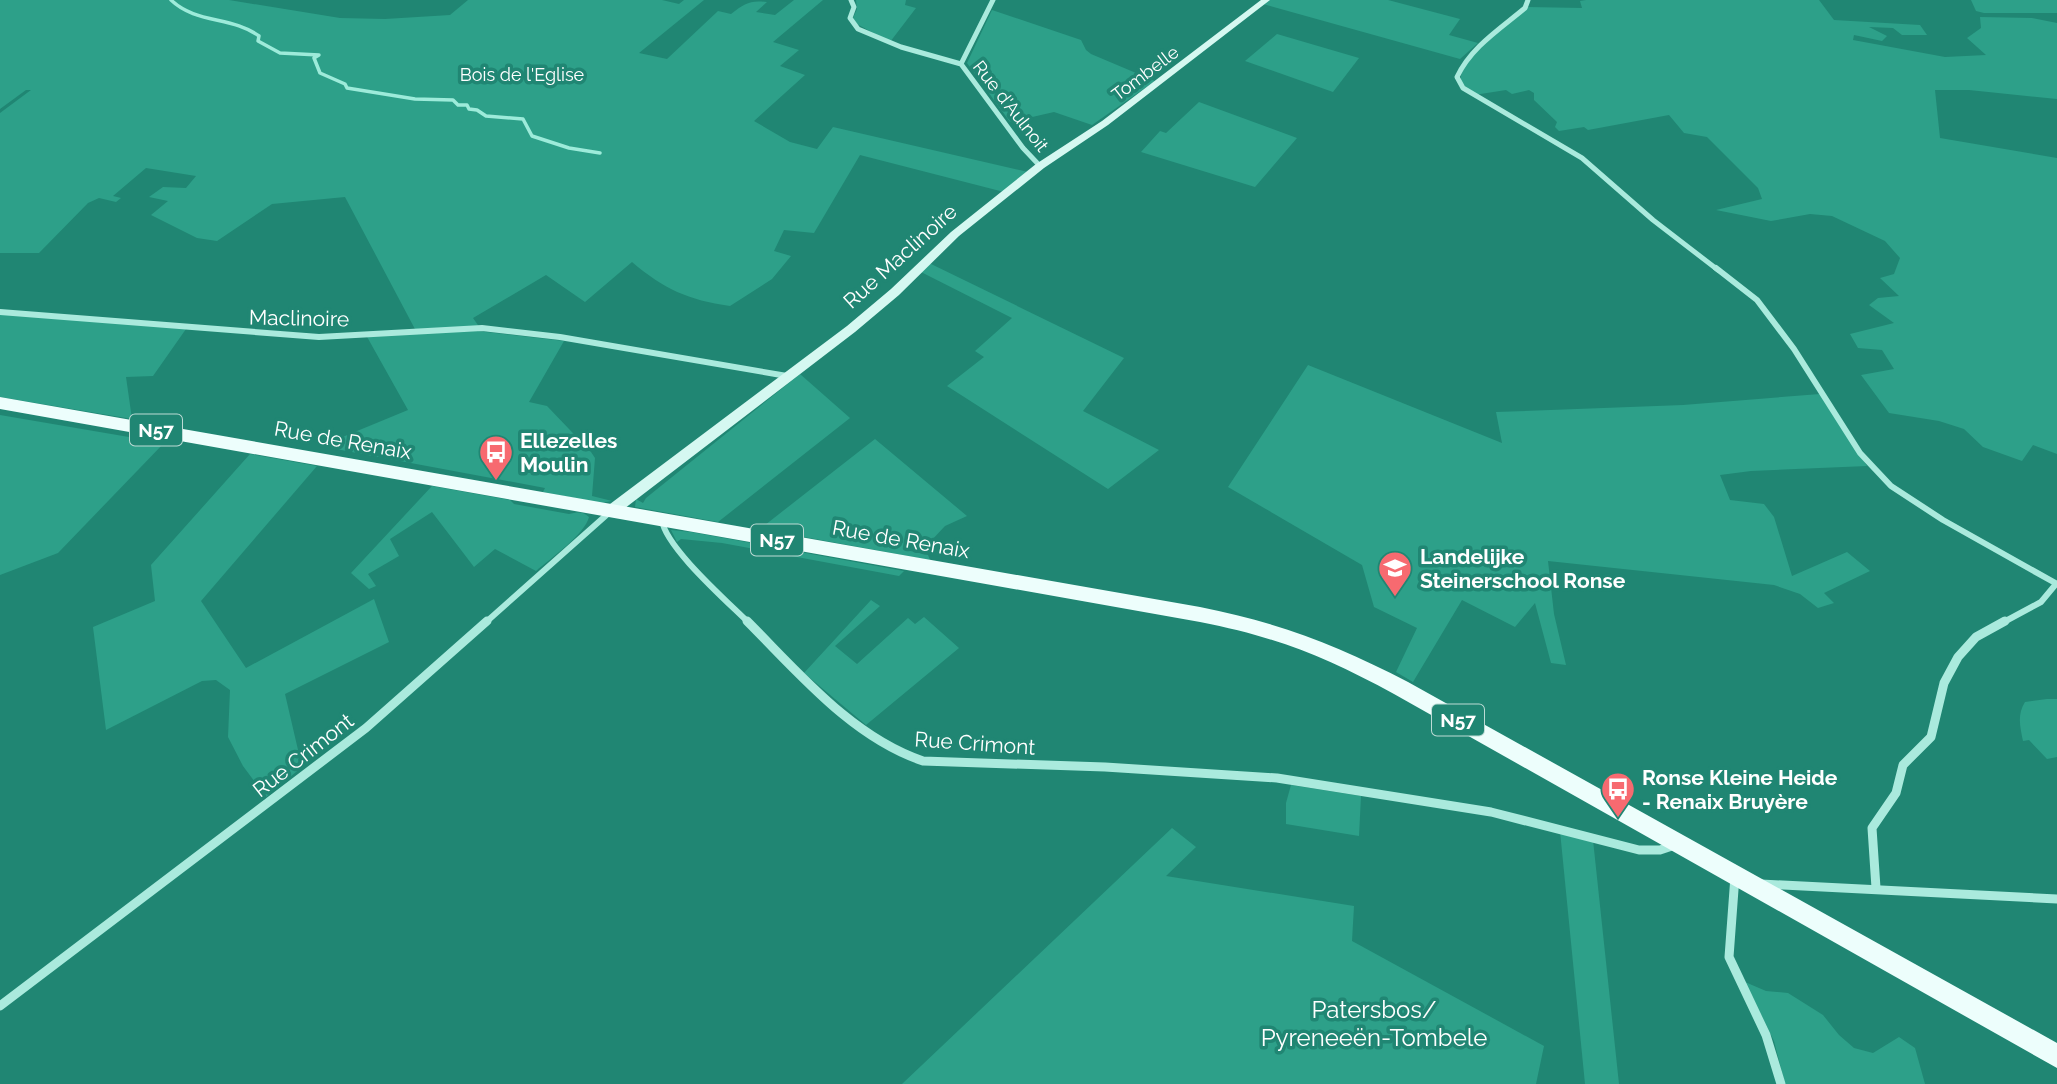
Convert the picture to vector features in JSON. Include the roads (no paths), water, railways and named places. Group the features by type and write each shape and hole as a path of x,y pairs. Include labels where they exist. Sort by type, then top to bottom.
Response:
{"main road":[{"name":"Rue de Renaix","path":"0,403 1228,620 1297,639 1335,654 1401,688 1679,844"},
{"name":"N57","path":"1679,844 2057,1056"}],"street":[{"name":"Rue d'Aulnoit","path":"851,0 854,7 850,18 858,29 901,47 961,64 1026,152 1040,166"},
{"name":"Rue d'Aulnoit","path":"961,64 993,0"},
{"name":"Tombelle","path":"1040,166 1105,124 1266,0"},
{"path":"1528,0 1525,8 1469,54 1458,74 1460,85 1494,109 1582,158 1653,220 1757,300 1788,340 1860,453 1891,486 1943,520 2057,584 2041,602 1976,637 1958,657 1944,683 1931,737 1903,765 1896,793 1872,828 1877,888"},
{"name":"Rue Maclinoire","path":"611,511 879,305 955,234 1040,166"},
{"name":"Maclinoire","path":"0,312 318,337 482,328 597,343 787,376"},
{"name":"Rue Crimont","path":"0,1006 366,728 611,511"},
{"name":"Rue Crimont","path":"662,520 663,530 693,567 813,687 896,752 931,762 1105,767 1260,776 1491,812 1639,850 1660,850 1679,844"},
{"path":"1781,1084 1766,1035 1729,957 1732,891 1745,881 2057,899"}],"waterway":[{"path":"171,0 191,13 248,30 259,36 258,41 280,53 319,55 314,58 320,73 345,84 347,88 415,99 453,100 458,105 467,105 469,109 477,110 486,116 523,119 532,136 569,148 600,153"}],"place":[{"name":"Ellezelles Moulin","path":"496,482"},
{"name":"Landelijke Steinerschool Ronse","path":"1395,598"},
{"name":"Ronse Kleine Heide - Renaix Bruyère","path":"1618,819"}],"park label":[{"name":"Bois de l'Eglise","path":"522,74"},
{"name":"Patersbos/ Pyreneeën-Tombele","path":"1374,1023"}]}
